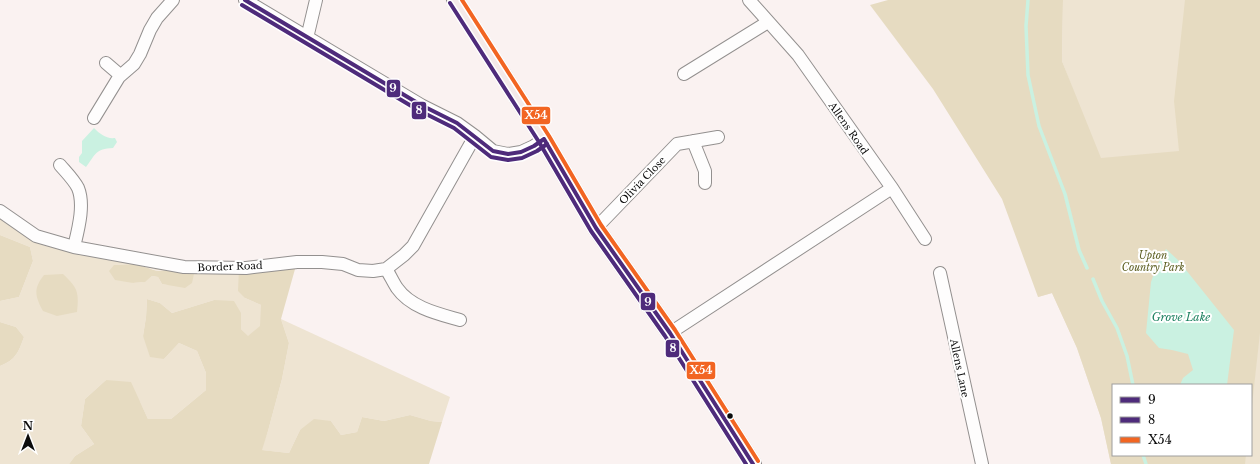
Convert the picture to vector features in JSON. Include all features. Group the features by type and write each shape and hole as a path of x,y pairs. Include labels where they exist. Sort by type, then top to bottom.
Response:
{"main road":[{"path":"455,0 544,139 596,228 670,333 754,464"}],"street":[{"path":"94,118 120,75 134,64 157,18 173,0"},
{"path":"245,0 421,105 457,123 493,151 508,154 521,152 544,139"},
{"path":"307,38 316,0"},
{"name":"Allens Road","path":"749,0 798,55 850,131 892,188 925,239"},
{"path":"684,74 768,22"},
{"path":"106,64 120,75"},
{"path":"460,320 427,310 410,299 398,289 386,269 413,246 475,136"},
{"name":"Olivia Close","path":"596,228 677,144 718,137"},
{"path":"693,141 705,171 705,183"},
{"path":"60,166 78,188 80,198 80,216 74,247"},
{"path":"670,333 892,188"},
{"name":"Border Road","path":"0,211 36,236 74,247 184,267 246,268 297,262 322,262 343,264 358,270 373,271 386,269"},
{"name":"Allens Lane","path":"940,273 954,310 982,464"}],"green space":[{"name":"Upton Country Park","path":"888,0 1063,0 1062,61 1101,158 1179,151 1174,101 1185,0 1260,0 1260,333 1252,405 1252,384 1112,384 1112,456 1246,456 1245,464 1111,464 1101,418 1077,348 1052,293 1038,297 1002,199 933,89 870,5"},
{"name":"Upton Country Park","path":"1063,0 1260,0 1260,464 1111,464 1101,418 1077,348 1052,293 1038,297 1085,121 1062,61"},
{"path":"0,211 36,236 104,252 239,268 245,298 261,305 261,326 248,337 241,329 240,313 214,300 172,313 160,303 147,299 143,336 164,359 179,343 197,351 206,373 206,390 171,419 148,419 140,402 106,380 85,399 81,426 94,444 75,456 69,464 0,464 0,366 13,358 24,337 16,327 0,322 0,301 19,297 33,261 30,247 0,235","holes":["137,264 156,270 184,272 194,275 170,285 162,284 158,277 152,276 144,282 133,283 114,265"]},
{"path":"0,235 30,247 33,261 19,297 0,301"},
{"path":"297,262 281,319 289,343 282,379 262,450 289,453 300,430 314,419 331,421 341,435 357,432 362,417 384,421 410,415 431,421 442,422 429,464 69,464 75,456 94,444 81,426 85,399 106,380 131,382 148,419 171,419 206,390 206,373 197,351 179,343 164,359 150,357 143,336 147,299 160,303 172,313 214,300 234,301 241,313 241,329 248,336 260,326 261,305 245,298 238,291 239,268"},
{"path":"134,264 159,271 181,271 194,274 192,283 185,288 162,284 158,277 152,276 145,282 133,283 115,280 109,271 114,265"},
{"path":"63,274 75,287 78,300 77,312 57,316 43,311 36,293 38,284 44,275"},
{"path":"281,319 450,397 442,422 431,421 410,415 384,421 362,417 357,432 341,435 331,421 300,430 289,453 261,450 268,431 282,379 289,343"},
{"path":"0,322 16,327 24,337 13,358 0,366"}],"water":[{"path":"94,128 103,136 115,138 117,142 113,148 96,153 86,167 79,162 79,157 82,153 82,141"},
{"name":"Grove Lake","path":"1166,249 1178,260 1234,330 1227,384 1180,384 1183,378 1193,370 1188,354 1159,348 1146,333 1151,282 1157,265"}],"waterway":[{"path":"1028,0 1026,26 1028,75 1039,126 1065,194 1079,250 1087,268"},
{"path":"1093,279 1102,301 1117,328 1127,356 1133,384"},
{"path":"1143,456 1146,464"}],"transit line":[{"name":"9","path":"245,0 421,105 457,123 493,151 508,154 521,152 544,139"},
{"name":"X54","path":"462,0 549,136 601,225 675,330 758,461"},
{"name":"8","path":"450,3 539,142 591,231 665,336 746,464"},
{"name":"8","path":"242,5 418,110 454,128 491,157 508,160 522,158 537,151 547,144"},
{"name":"9","path":"544,139 596,228 670,333 753,464"}]}
